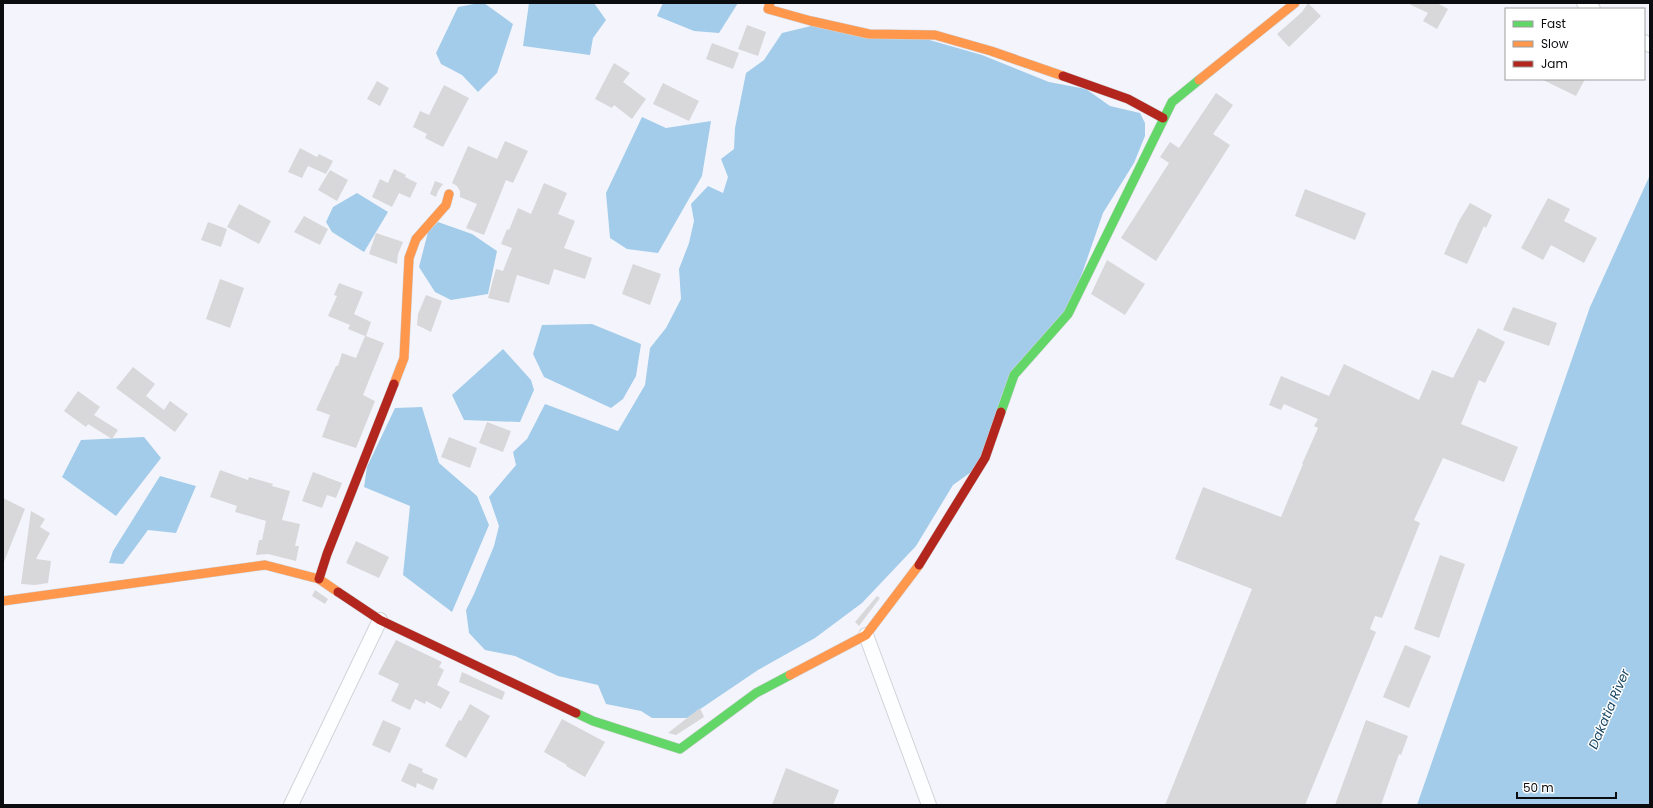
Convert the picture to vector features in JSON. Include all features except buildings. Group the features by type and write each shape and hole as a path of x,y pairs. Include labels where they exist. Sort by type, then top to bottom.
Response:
{"street":[{"path":"770,3 768,9 811,21 870,34 935,35 977,47 1128,99 1163,118"},
{"path":"3,601 265,565 319,579 380,620 593,721 680,749 756,693 866,636 918,567 985,458 1014,375 1068,314 1172,102 1295,3"},
{"path":"319,579 327,554 404,358 409,258 416,239 446,205 449,194"},
{"path":"291,805 380,620"},
{"path":"866,636 929,805"}],"water":[{"path":"484,3 513,24 497,73 478,92 462,75 441,64 436,53 458,7"},
{"path":"529,3 594,3 606,20 593,38 590,55 523,46"},
{"path":"663,3 738,3 719,33 694,31 657,16"},
{"path":"811,26 926,39 982,55 1049,82 1086,89 1110,106 1140,113 1145,123 1145,136 1134,163 1103,213 1068,314 1010,378 988,460 953,485 916,546 862,603 815,638 758,670 687,718 652,718 641,711 606,704 598,685 558,676 515,656 485,650 469,633 466,610 494,546 499,526 489,497 516,465 513,452 527,439 545,404 618,431 645,385 650,348 666,328 681,299 679,269 689,243 694,221 691,204 708,186 723,193 728,177 721,159 734,149 735,128 746,73 764,60 782,33"},
{"path":"642,117 666,128 711,121 702,176 658,253 627,249 610,238 606,193"},
{"name":"Dakatia River","path":"1650,175 1650,805 1417,805 1590,307"},
{"path":"357,193 388,212 364,252 332,232 326,222 333,207"},
{"path":"438,222 472,234 497,251 488,294 451,300 435,292 419,267 428,232"},
{"path":"592,324 641,344 636,376 623,399 611,408 544,377 533,354 542,325"},
{"path":"503,349 531,380 534,390 520,422 464,420 452,395"},
{"path":"422,407 439,463 477,496 489,525 452,612 403,575 410,506 364,487 367,467 395,408"},
{"path":"144,437 161,458 116,516 62,477 81,440"},
{"path":"160,476 196,486 176,533 148,530 123,564 109,563 113,551"}],"traffic: fast":[{"path":"1001,412 1014,375 1068,314 1172,102 1199,80"},
{"path":"576,713 593,721 680,749 756,693 790,675"}],"traffic: slow":[{"path":"770,3 768,9 811,21 869,34 935,35 991,51 1063,76"},
{"path":"1199,80 1295,3"},
{"path":"394,384 404,358 409,258 416,239 446,205 449,194"},
{"path":"3,601 265,565 319,579 338,592"},
{"path":"790,675 866,635 919,565"}],"traffic: jam":[{"path":"1063,76 1128,99 1163,118"},
{"path":"319,579 327,554 394,384"},
{"path":"919,565 985,458 1001,412"},
{"path":"338,592 380,620 576,713"}]}
